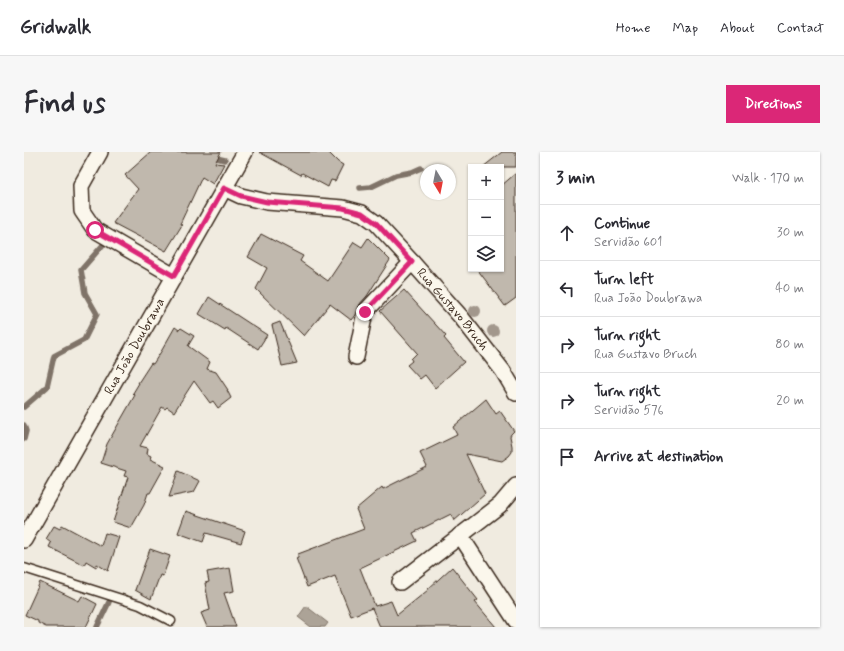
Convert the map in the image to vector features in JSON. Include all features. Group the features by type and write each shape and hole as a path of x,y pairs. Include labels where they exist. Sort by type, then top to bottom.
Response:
{"street":[{"path":"100,152 81,186 82,210 95,230 174,276"},
{"name":"Rua João Doubrawa","path":"24,540 245,152"},
{"name":"Rua Gustavo Bruch","path":"224,188 241,196 267,202 343,208 362,213 376,223 461,317 503,371 516,393"},
{"path":"356,357 365,312 412,262"},
{"path":"400,582 500,505 516,486"},
{"path":"460,535 516,621"}],"lane":[{"path":"24,568 140,605 171,621"}],"shaded area":[{"path":"306,606 328,623 325,627 311,627 298,617"}],"building":[{"path":"151,152 221,152 215,163 224,164 213,184 202,177 180,224 182,225 166,251 113,223 138,189 125,175"},
{"path":"259,152 328,152 343,165 335,181 331,180 328,187 302,173 301,175"},
{"path":"502,152 516,152 516,167 504,167 504,164 487,164"},
{"path":"516,173 516,298 505,306 479,272 504,272 504,183"},
{"path":"261,234 303,256 300,261 328,281 354,242 362,247 368,238 390,260 367,296 358,306 355,315 351,320 330,304 304,336 256,289 267,268 248,257"},
{"path":"404,290 446,336 444,338 464,362 435,388 425,375 420,379 407,365 412,361 411,359 417,353 380,311"},
{"path":"209,297 267,335 258,349 226,328 225,330 199,314"},
{"path":"280,322 297,363 282,366 272,325"},
{"path":"175,327 179,330 181,328 194,336 188,346 210,362 207,369 216,372 228,390 231,398 218,408 213,401 210,403 194,381 174,412 167,407 165,409 162,407 140,446 148,448 147,454 151,456 150,459 165,466 150,493 148,493 144,505 131,528 113,522 128,477 124,476 126,471 101,463 107,444 135,395 133,393 138,383 151,363 153,364"},
{"path":"486,399 496,414 500,411 514,431 510,436 512,452 502,461 466,454 485,494 454,521 451,514 413,533 417,541 360,568 375,606 391,601 397,615 428,590 452,567 478,600 475,602 496,627 380,627 372,608 351,616 335,576 307,587 296,558 298,557 298,554 364,529 356,509 382,487 383,489 427,467 420,453 457,435 453,427"},
{"path":"178,471 200,481 194,492 169,497"},
{"path":"186,511 245,531 241,543 206,533 203,542 178,533"},
{"path":"62,525 101,546 105,533 119,537 108,571 97,564 96,567 86,561 84,565 49,547 51,543 46,539 54,526 60,529"},
{"path":"150,549 170,556 163,576 160,575 151,599 135,590"},
{"path":"230,568 234,591 224,593 236,627 207,627 201,613 210,610 205,583 209,582 207,572"},
{"path":"40,582 79,601 82,596 97,604 86,627 46,627 38,623 38,621 25,615"}],"waterway":[{"path":"212,157 225,160"},
{"path":"360,188 371,187 396,175 412,172 420,168"},
{"path":"24,407 47,387 54,356 84,340 97,314 85,293 81,270 102,246"},
{"path":"24,425 26,431 24,439"},
{"path":"97,627 109,602"}],"route":[{"path":"95,230 174,276 224,188 241,196 267,202 343,208 362,213 376,223 412,262 365,312"}]}
